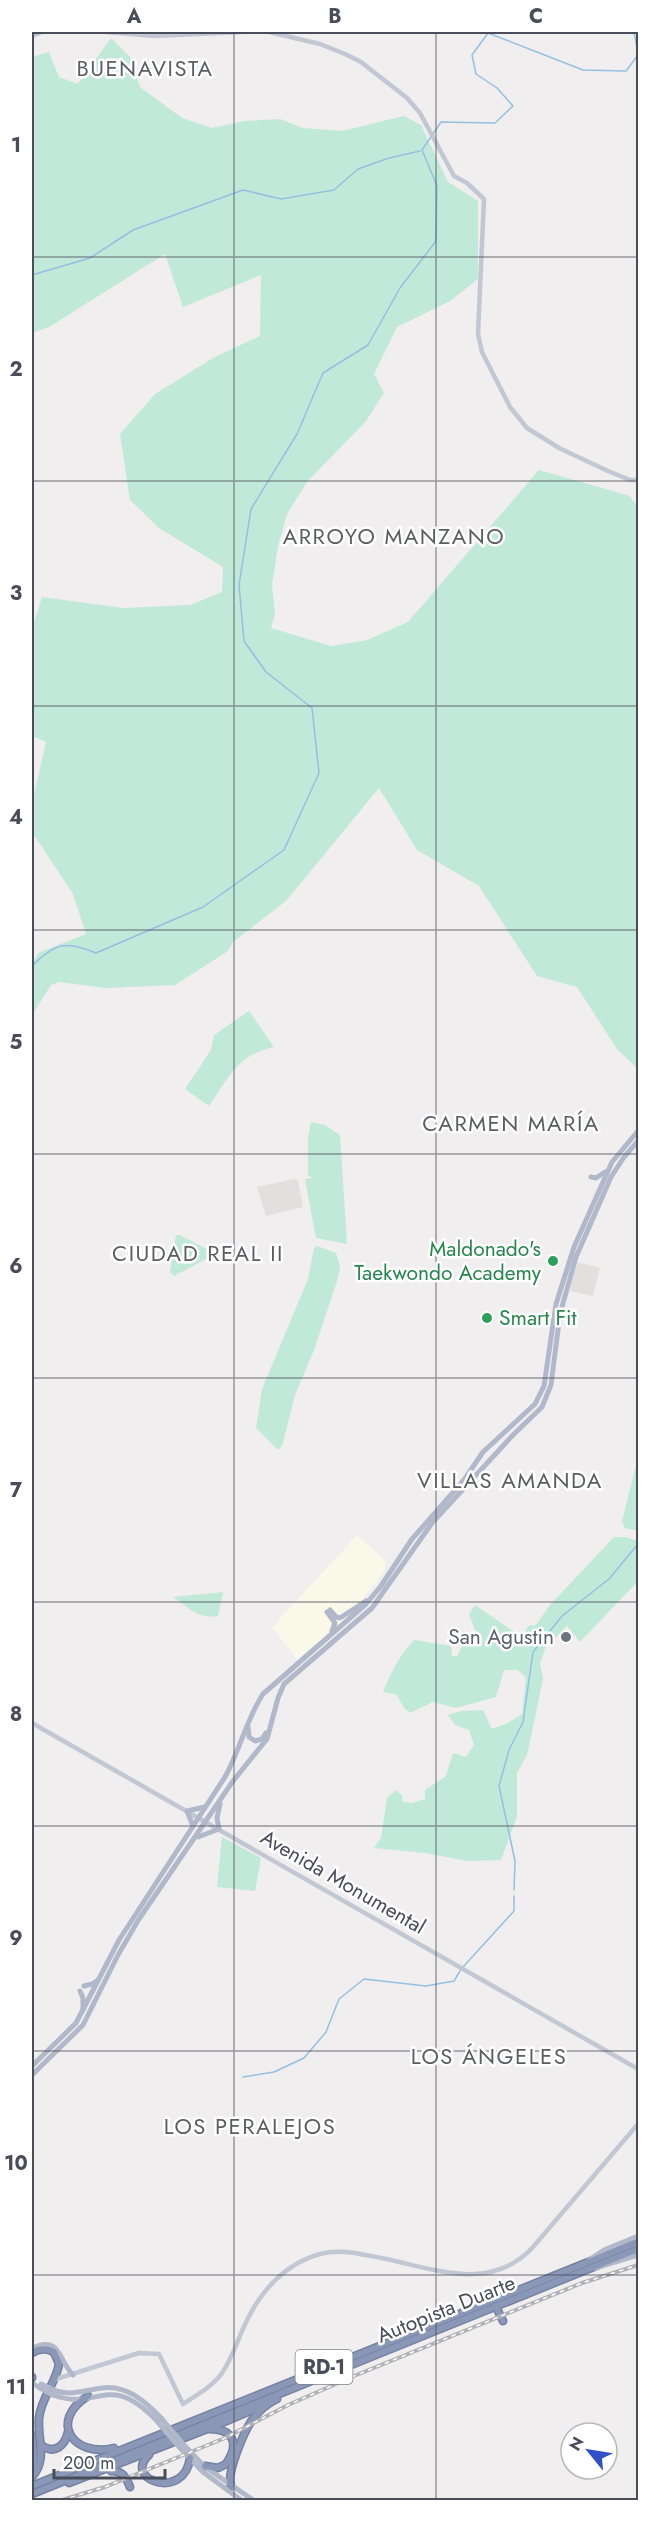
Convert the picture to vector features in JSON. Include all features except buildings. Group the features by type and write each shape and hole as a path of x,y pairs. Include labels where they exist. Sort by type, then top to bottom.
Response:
{"highway":[{"name":"Autopista Duarte","path":"35,2492 591,2269 639,2242"},
{"name":"Autopista Duarte","path":"32,2486 135,2442 581,2265 639,2249"},
{"path":"496,2307 503,2321"},
{"path":"32,2351 49,2349 54,2352 59,2365 40,2409 41,2461 32,2477"},
{"path":"35,2492 101,2472 273,2401 298,2387"},
{"path":"41,2445 49,2450 59,2448 67,2440 69,2414 76,2404 88,2396"},
{"path":"231,2486 229,2474 249,2426 273,2401"},
{"path":"205,2466 218,2468 224,2466 233,2449 229,2434 220,2429 207,2429"},
{"path":"68,2432 78,2445 93,2450 105,2450 135,2442"},
{"path":"32,2435 34,2456 32,2472"},
{"path":"153,2451 143,2460 141,2469 153,2482 180,2479 187,2472 186,2451"},
{"path":"101,2472 120,2472 127,2479 130,2487"}],"main road":[{"path":"32,36 42,32"},
{"path":"106,32 164,36 241,32"},
{"path":"268,32 320,44 355,58 407,98 425,123 441,156 454,176 472,187 484,199 478,334 482,352 510,407 527,428 559,448 630,480 639,480"},
{"path":"32,2071 82,2014 111,1954 207,1807 233,1762 257,1704 270,1687 358,1612 374,1594 412,1539 464,1480 478,1457 532,1407 540,1395 544,1386 562,1282 581,1229 617,1154 639,1131"},
{"path":"32,2071 83,2025 140,1912 195,1840 233,1781 262,1746 272,1724 284,1684 372,1608 425,1532 545,1401 551,1385 562,1304 576,1257 611,1177 624,1157 639,1141"},
{"path":"591,1177 599,1176 609,1168"},
{"path":"486,1448 488,1453 496,1453"},
{"path":"478,1457 484,1458 486,1465"},
{"path":"324,1640 335,1626 328,1611 340,1618 374,1594"},
{"path":"248,1722 249,1737 255,1741 262,1739 272,1724"},
{"name":"Avenida Monumental","path":"32,1723 639,2069"},
{"path":"195,1840 206,1832 219,1829 217,1818 221,1800"},
{"path":"193,1828 193,1821 187,1811 207,1807"},
{"path":"82,2014 84,2003 82,1988 99,1979"},
{"path":"53,2380 139,2353 159,2354 183,2404 222,2374 253,2309 273,2281 302,2260 322,2253 338,2252 377,2256 473,2276 504,2269 528,2253 639,2124"},
{"name":"Autopista Duarte","path":"581,2265 604,2250 639,2236"},
{"path":"591,2269 639,2255"},
{"path":"32,2351 39,2345 52,2346 60,2353 70,2375"},
{"path":"59,2365 70,2375"},
{"path":"32,2377 41,2386"},
{"path":"32,2383 67,2398 108,2393 120,2395 138,2403 158,2420"},
{"path":"54,2393 73,2394 100,2388 122,2390 141,2399 212,2479 242,2500"},
{"path":"186,2451 253,2500"}],"shaded area":[{"path":"294,1179 298,1181 303,1207 266,1216 257,1187"},
{"path":"577,1262 600,1268 593,1296 570,1291"},
{"path":"357,1535 386,1561 384,1572 341,1624 297,1660 272,1627"}],"green space":[{"path":"111,38 131,58 140,87 182,118 212,128 244,121 280,119 303,128 342,131 404,116 421,125 448,182 478,201 478,279 450,301 397,327 374,374 384,393 366,421 307,482 287,514 278,546 272,585 275,614 271,628 331,646 367,640 408,622 539,470 630,496 638,507 638,1069 617,1049 577,987 537,976 479,886 417,850 379,788 286,901 233,942 228,951 175,985 106,988 59,982 51,985 32,1015 32,965 38,953 86,934 73,894 32,832 32,803 46,742 32,736 32,629 42,597 123,608 190,605 222,592 223,567 159,528 130,500 120,434 155,394 213,358 260,336 261,275 183,307 165,254 49,327 32,333 32,57 49,52 59,77 78,84"},
{"path":"249,1011 274,1047 261,1051 242,1062 209,1106 185,1089 211,1050 214,1035"},
{"path":"311,1122 325,1125 340,1135 347,1244 316,1238 305,1179 314,1178 308,1176 308,1138"},
{"path":"176,1235 212,1252 210,1257 174,1276 170,1272"},
{"path":"317,1246 336,1253 340,1266 338,1278 314,1350 295,1395 282,1446 278,1450 256,1428 262,1389 308,1279 314,1248"},
{"path":"638,1458 638,1531 625,1528 622,1521"},
{"path":"614,1537 626,1537 638,1541 638,1581 580,1642 567,1626 554,1639 549,1638 540,1663 543,1679 527,1755 517,1773 517,1816 501,1860 467,1861 425,1853 374,1848 381,1838 387,1798 396,1790 402,1795 403,1802 412,1803 425,1799 425,1790 446,1776 453,1753 466,1757 474,1745 469,1730 455,1725 448,1715 461,1711 483,1710 492,1729 522,1714 526,1678 518,1670 504,1670 496,1697 456,1708 433,1702 410,1713 404,1708 397,1695 383,1692 404,1652 414,1640 451,1646 452,1656 457,1656 462,1647 474,1643 476,1633 469,1614 475,1605 523,1638 528,1626 536,1625 550,1605"},
{"path":"223,1592 218,1616 211,1617 194,1612 173,1597"},
{"path":"222,1837 261,1858 255,1891 217,1887"}],"waterway":[{"name":"ARROYO MANZANO","path":"634,32 638,54"},
{"name":"ARROYO MANZANO","path":"32,966 54,948 69,945 96,953 203,907 284,850 319,773 312,708 266,672 244,641 239,585 251,509 297,434 323,373 368,345 400,288 436,241 437,186 422,150 441,122 495,123 513,106 497,88 476,74 472,55 488,33 583,70 626,71 638,55"},
{"path":"32,275 90,258 133,230 243,190 281,199 334,190 358,169 389,158 420,151"},
{"path":"514,1890 515,1861 499,1786 509,1750 523,1722 533,1652 562,1616 609,1579 638,1544"},
{"path":"463,1967 514,1911 514,1896"},
{"path":"243,2077 274,2072 304,2058 326,2032 339,1999 364,1979 426,1986 454,1981 460,1971"}],"railway":[{"path":"62,2500 105,2487 225,2438 288,2405 354,2376 582,2283 638,2265"}],"place":[{"name":"Maldonado's Taekwondo Academy","path":"553,1261"},
{"name":"Smart Fit","path":"487,1318"},
{"name":"San Agustin","path":"566,1637"}],"district":[{"name":"BUENAVISTA","path":"145,68"},
{"name":"ARROYO MANZANO","path":"394,536"},
{"name":"CARMEN MARÍA","path":"511,1123"},
{"name":"CIUDAD REAL II","path":"198,1253"},
{"name":"VILLAS AMANDA","path":"510,1480"},
{"name":"LOS ÁNGELES","path":"489,2056"},
{"name":"LOS PERALEJOS","path":"250,2126"}]}
